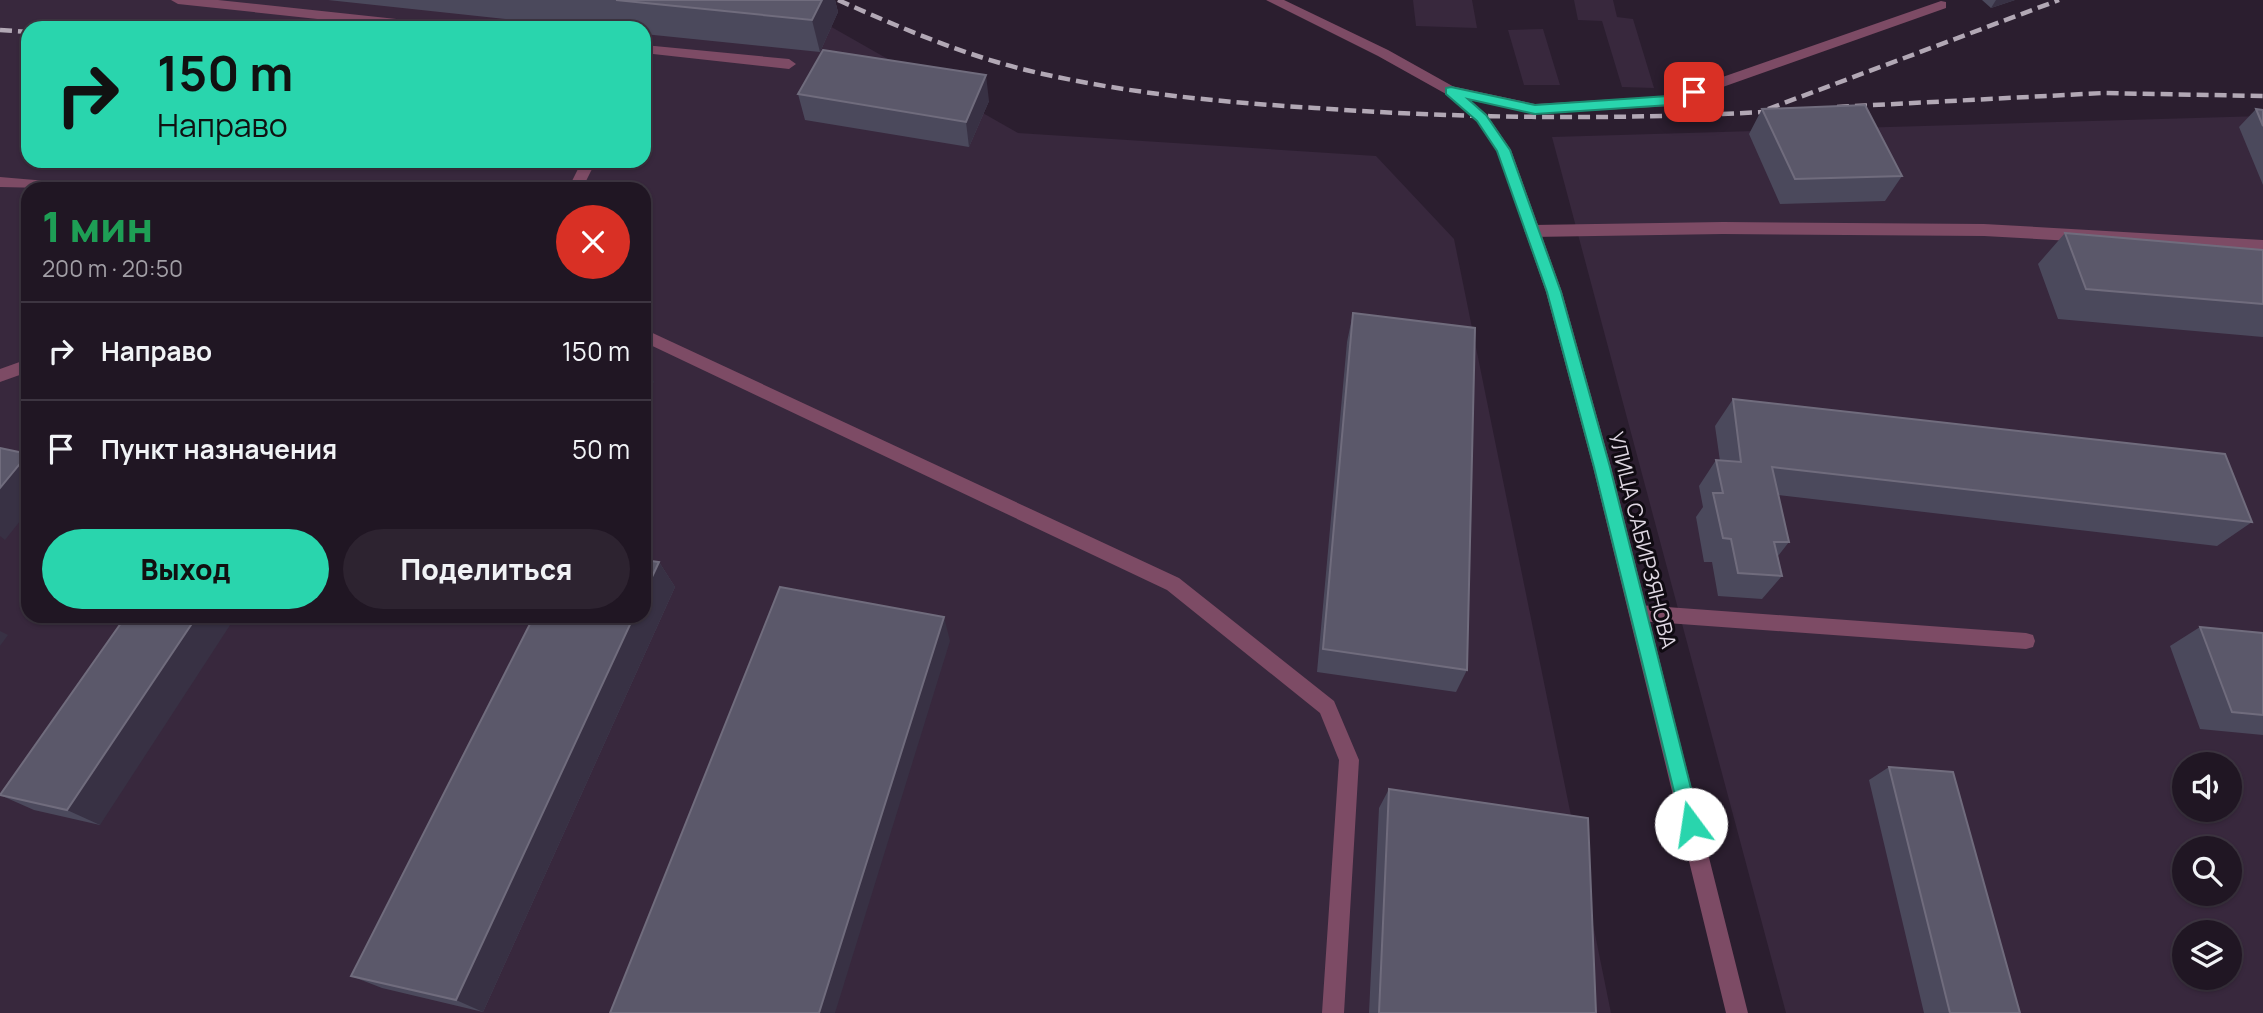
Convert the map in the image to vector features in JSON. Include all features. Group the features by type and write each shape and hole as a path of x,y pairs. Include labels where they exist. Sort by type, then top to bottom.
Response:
{"street":[{"path":"178,0 377,21"},
{"name":"УЛИЦА САБИРЗЯНОВА","path":"1273,0 1383,53 1451,91 1482,118 1504,150 1554,292 1639,613 1737,1013"},
{"path":"1451,91 1535,110 1670,101 1941,5"},
{"path":"651,52 789,64"},
{"path":"0,182 21,184"},
{"path":"1532,231 1984,230 2263,246"},
{"path":"651,338 1173,584 1327,707 1349,760 1333,1013"},
{"path":"0,376 21,368"},
{"path":"1639,613 2026,641"}],"shaded area":[{"path":"0,0 784,0 1018,133 1376,156 1454,239 1611,1013 0,1013"},
{"path":"1413,0 1472,0 1477,28 1416,26"},
{"path":"1574,0 1613,0 1617,17 1633,19 1654,88 1622,87 1602,21 1578,20"},
{"path":"1543,29 1560,85 1524,85 1508,30"},
{"path":"2263,116 2263,1013 1786,1013 1552,137"}],"building":[{"path":"616,0 822,0 812,20"},
{"path":"823,50 986,75 966,122 798,94"},
{"path":"1865,105 1902,176 1795,179 1762,109"},
{"path":"2256,109 2263,110 2263,126"},
{"path":"2065,233 2263,250 2263,304 2086,289"},
{"path":"1353,313 1475,328 1467,670 1323,649"},
{"path":"1733,399 2225,454 2252,522 1772,467 1789,542 1774,542 1782,576 1738,573 1731,539 1723,538 1713,493 1723,493 1716,460 1741,462"},
{"path":"0,448 21,452 21,462 0,488"},
{"path":"651,561 659,562 651,579"},
{"path":"780,587 944,617 819,1013 610,1013"},
{"path":"121,623 192,623 67,810 0,795"},
{"path":"530,623 631,623 456,1000 351,976"},
{"path":"2200,627 2263,633 2263,715 2232,712"},
{"path":"1889,767 1953,772 2020,1013 1950,1013"},
{"path":"1389,789 1588,818 1596,1013 1379,1013"}],"railway":[{"path":"838,0 930,39 1002,64 1098,85 1170,95 1373,112 1490,116 1665,116 1781,111"},
{"path":"1768,109 2059,0"},
{"path":"0,30 21,32"},
{"path":"1837,107 2103,93 2263,96"}],"route":[{"path":"1691,824 1602,467 1554,292 1504,150 1482,118 1451,91 1535,110 1670,101 1694,92"}]}
